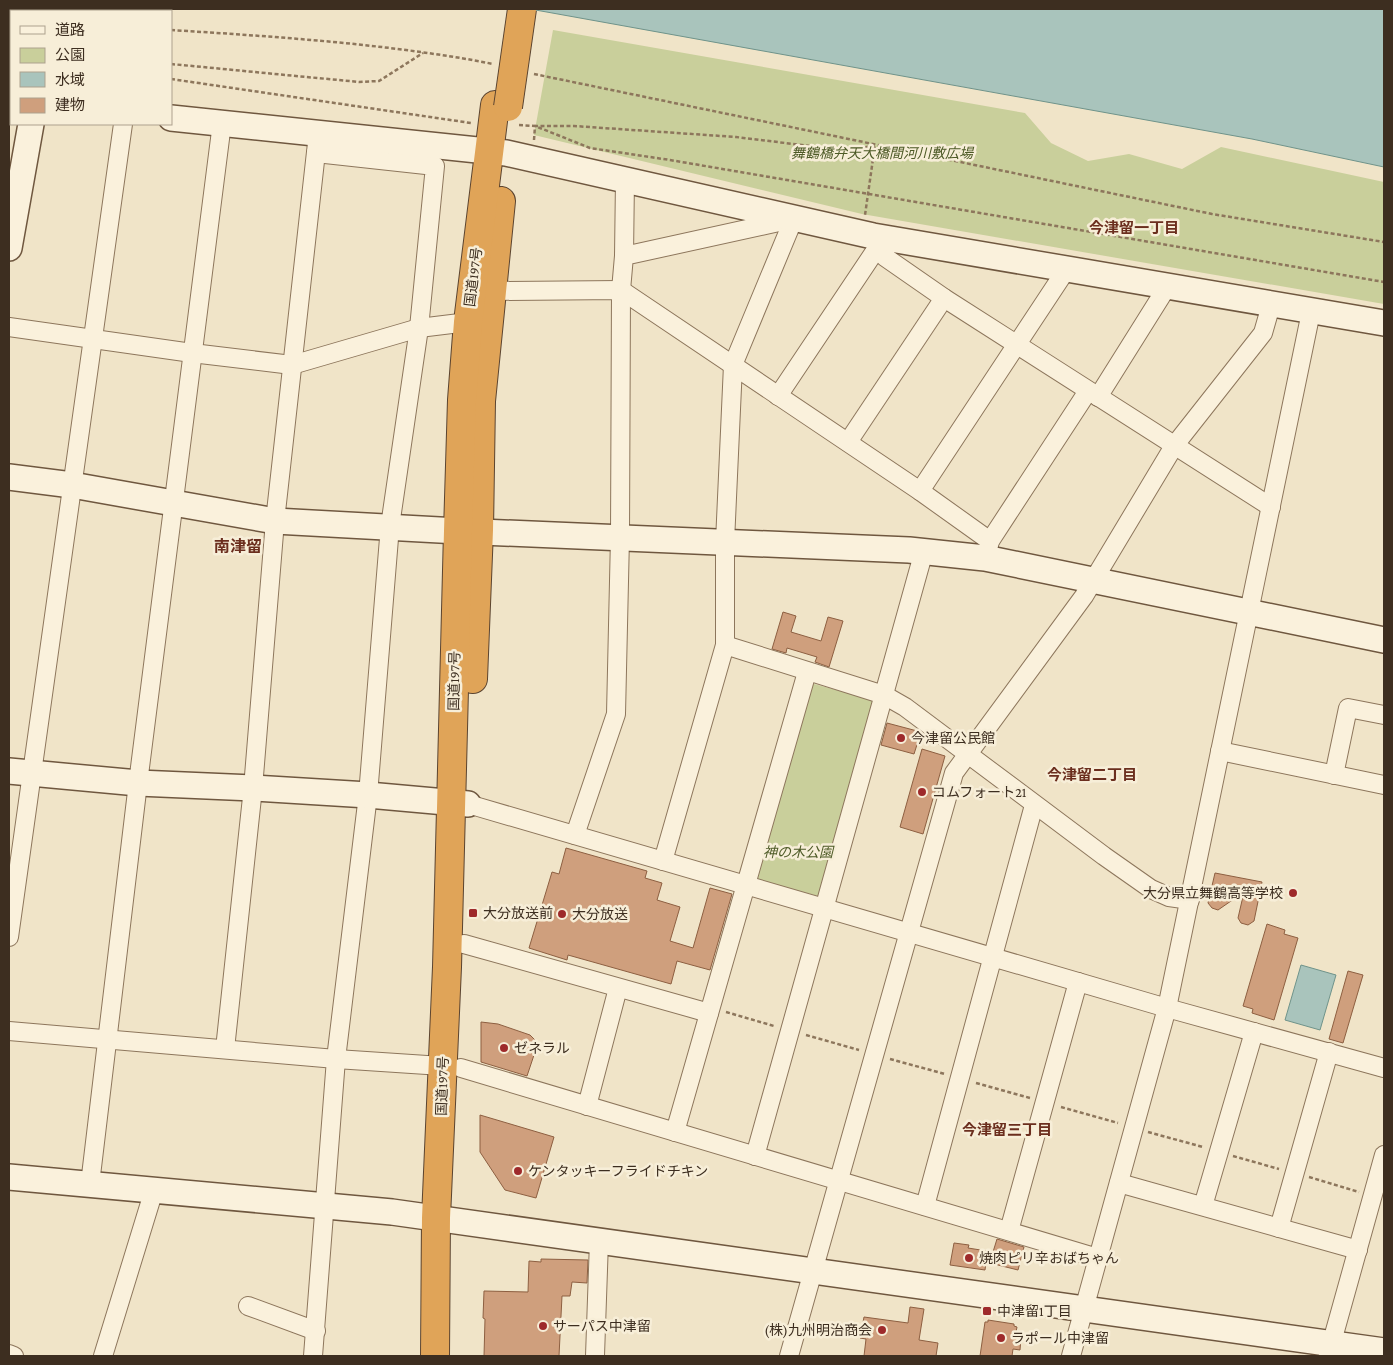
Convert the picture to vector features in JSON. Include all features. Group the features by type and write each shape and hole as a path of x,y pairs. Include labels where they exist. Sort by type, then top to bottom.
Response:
{"highway":[{"name":"国道197号","path":"451,1067 447,967 459,803 468,530 492,291 498,152 508,9"},
{"name":"国道197号","path":"502,106 522,9"},
{"name":"国道197号","path":"468,530 462,400 468,322 498,152"},
{"name":"国道197号","path":"435,1356 445,1219 451,1067 464,944 459,803"},
{"name":"国道197号","path":"445,1219 451,1356"}],"street":[{"path":"172,118 222,123 435,166 419,328 390,526 368,795 336,1059 313,1356"},
{"path":"90,1184 138,783 222,123"},
{"path":"9,248 30,125"},
{"path":"9,937 20,773 72,485 123,125"},
{"path":"317,142 439,147 498,152 794,218 871,239 1384,324"},
{"path":"225,1049 253,788 275,521 317,142"},
{"path":"575,836 616,714 620,537 621,290 624,256 625,179"},
{"path":"624,256 794,218"},
{"path":"663,861 725,645 725,542 733,365 794,218"},
{"path":"871,239 884,257 944,298 1271,507"},
{"path":"778,396 871,239"},
{"path":"920,491 1066,270"},
{"path":"988,549 1167,287"},
{"path":"492,291 621,290 920,491 988,549"},
{"path":"848,442 944,298"},
{"path":"793,1355 813,1271 954,773 1084,596 1174,446 1262,333 1270,305"},
{"path":"1070,1356 1167,1008 1311,312"},
{"path":"9,327 92,340 292,365 419,328 468,322"},
{"path":"9,477 72,485 275,521 924,551 988,549 1094,579 1384,640"},
{"path":"755,1156 924,551"},
{"path":"725,645 884,695 905,707 1034,805 1151,889 1169,898 1190,900"},
{"path":"675,1132 807,672"},
{"path":"1334,775 1348,708 1384,716"},
{"path":"1220,751 1384,785"},
{"path":"20,773 138,783 368,795 459,803 1167,1008 1384,1068"},
{"path":"925,1206 1034,805"},
{"path":"464,944 618,988 710,1010"},
{"path":"1009,1231 1078,982"},
{"path":"587,1106 618,988"},
{"path":"9,1031 451,1067 1098,1258"},
{"path":"1204,1206 1254,1032"},
{"path":"1279,1228 1329,1052"},
{"path":"1329,1350 1384,1155"},
{"path":"9,1177 326,1206 445,1219 1084,1309 1329,1350 1384,1351"},
{"path":"1119,1183 1358,1250"},
{"path":"103,1356 154,1190"},
{"path":"595,1356 599,1241"},
{"path":"248,1306 316,1331"},
{"path":"9,1354 14,1356"}],"path":[{"path":"172,30 376,46 468,59 496,65"},
{"path":"172,64 359,82 379,81 423,52"},
{"path":"533,74 1212,214 1384,242"},
{"path":"172,79 461,123"},
{"path":"535,126 574,126 736,137 850,151 876,145"},
{"path":"533,159 535,126"},
{"path":"535,126 590,148 1384,282"},
{"path":"871,239 868,194 876,145"},
{"path":"710,1010 777,1026"},
{"path":"804,1034 866,1052"},
{"path":"884,1057 946,1074"},
{"path":"974,1082 1030,1098"},
{"path":"1059,1106 1125,1126"},
{"path":"1144,1131 1206,1148"},
{"path":"1225,1153 1280,1169"},
{"path":"1309,1178 1364,1193"}],"green space":[{"name":"舞鶴橋弁天大橋間河川敷広場","path":"553,30 1025,113 1051,143 1088,161 1129,154 1182,169 1221,147 1384,182 1384,304 862,214 534,135"},
{"name":"神の木公園","path":"814,684 874,700 824,893 818,896 762,881 757,879 754,871 808,687"}],"water":[{"path":"530,9 1384,9 1384,167 1252,139"},
{"path":"1301,965 1336,975 1320,1030 1285,1020"}],"building":[{"path":"783,612 796,616 791,632 821,641 828,617 843,621 829,667 815,662 817,657 787,648 786,653 772,649"},
{"name":"今津留公民館","path":"887,723 921,732 914,754 881,745"},
{"name":"コムフォート21","path":"922,749 945,756 923,834 900,827"},
{"path":"566,848 647,871 645,878 662,883 657,900 680,907 670,941 693,948 710,888 732,894 710,970 677,961 671,984 568,955 567,960 529,948 552,872 559,874"},
{"path":"1215,873 1262,882 1254,921 1248,925 1241,923 1238,918 1244,892 1218,910 1212,908 1208,903"},
{"path":"1267,924 1285,930 1284,934 1298,938 1274,1020 1252,1013 1253,1009 1243,1006"},
{"path":"1348,971 1363,975 1343,1043 1329,1039"},
{"path":"481,1022 498,1024 530,1035 538,1043 527,1076 481,1062"},
{"name":"ケンタッキーフライドチキン","path":"480,1115 554,1137 536,1198 505,1190 480,1152"},
{"path":"997,1239 1024,1247 1018,1270 986,1262 985,1270 950,1265 954,1243 969,1245 968,1248 993,1252"},
{"path":"541,1259 588,1260 587,1283 572,1282 570,1296 562,1296 559,1356 484,1356 484,1291 528,1292 529,1261 541,1262"},
{"path":"910,1307 924,1309 919,1340 938,1343 936,1356 864,1356 866,1339 860,1338 864,1317 908,1323"},
{"name":"ラポール中津留","path":"988,1320 1014,1324 1017,1327 1015,1337 1021,1338 1020,1350 1013,1349 1012,1356 980,1356 985,1322 988,1322"}],"place":[{"name":"今津留公民館","path":"901,738"},
{"name":"コムフォート21","path":"922,792"},
{"name":"大分県立舞鶴高等学校","path":"1293,893"},
{"name":"大分放送前","path":"473,913"},
{"name":"大分放送","path":"562,914"},
{"name":"ゼネラル","path":"504,1048"},
{"name":"ケンタッキーフライドチキン","path":"518,1171"},
{"name":"焼肉ピリ辛おばちゃん","path":"969,1258"},
{"name":"中津留1丁目","path":"987,1311"},
{"name":"サーパス中津留","path":"543,1326"},
{"name":"(株)九州明治商会","path":"882,1330"},
{"name":"ラポール中津留","path":"1001,1338"}],"district":[{"name":"今津留一丁目","path":"1134,228"},
{"name":"南津留","path":"238,546"},
{"name":"今津留二丁目","path":"1092,775"},
{"name":"今津留三丁目","path":"1007,1130"}]}
